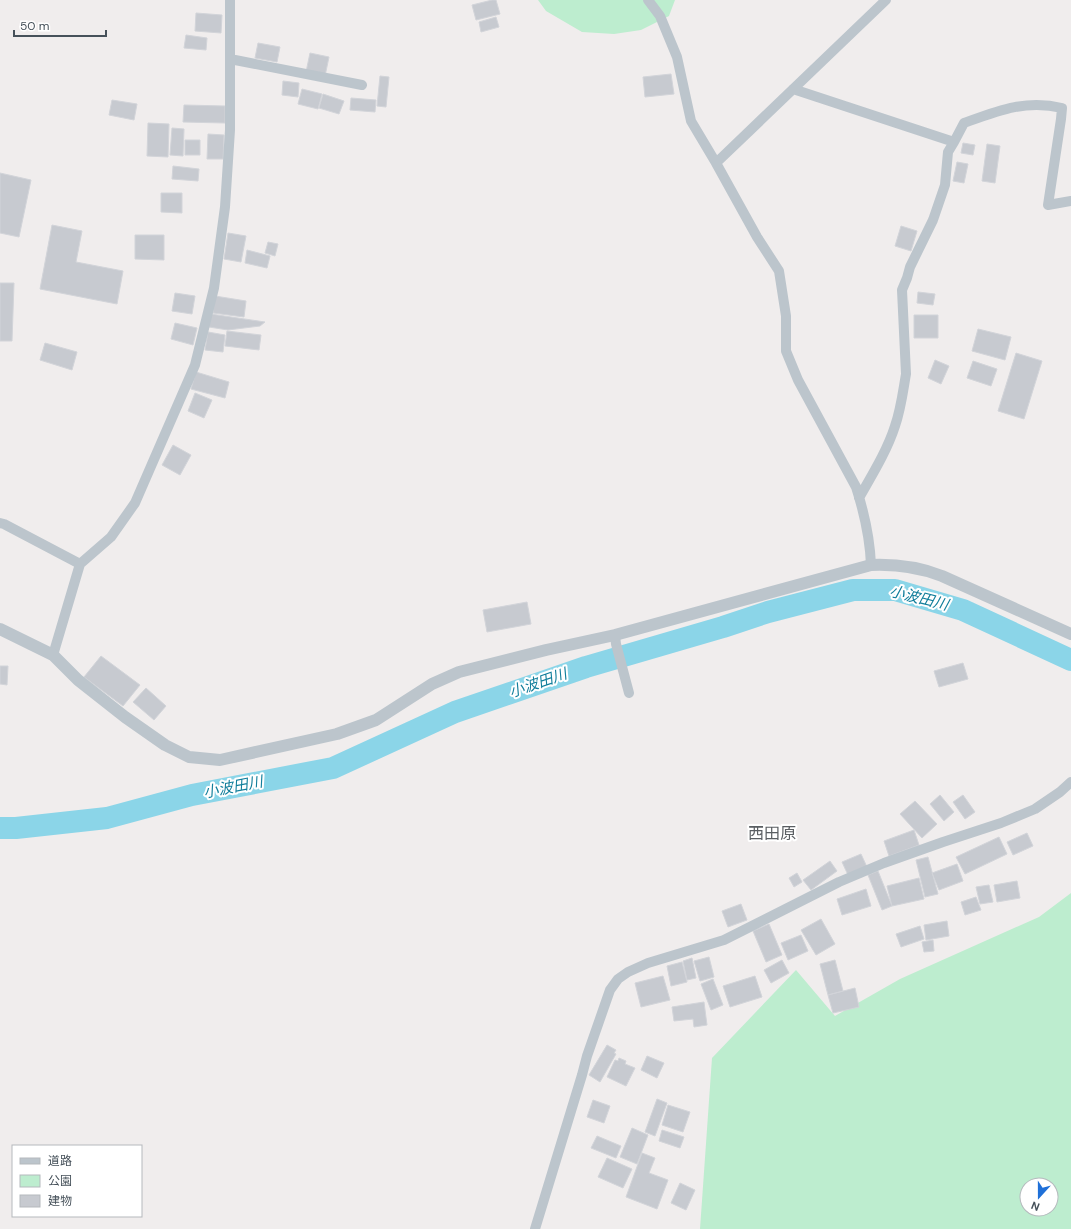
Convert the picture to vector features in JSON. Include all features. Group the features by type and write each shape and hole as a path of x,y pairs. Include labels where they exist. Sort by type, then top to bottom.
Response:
{"street":[{"path":"53,655 80,564 111,537 135,503 196,365 214,288 226,207 230,130 230,0"},
{"path":"648,0 660,16 677,58 691,121 756,237 779,270 786,316 786,351 798,380 856,487 870,550 871,565"},
{"path":"716,164 886,0"},
{"path":"230,59 362,85"},
{"path":"793,89 954,142"},
{"path":"859,498 881,460 897,419 906,374 902,290 910,267 933,220 945,185 948,152 964,123 1002,109 1036,104 1051,105 1062,108 1048,205 1071,200"},
{"path":"0,523 80,564"},
{"path":"0,630 53,655 78,680 125,717 165,745 189,757 220,760 330,736 350,730 376,720 432,684 459,672 546,650 616,639 871,565 893,565 929,571 1071,634"},
{"path":"616,639 629,693"},
{"path":"535,1229 587,1056 610,990 618,979 628,972 643,965 724,940 839,882 884,863 1001,823 1035,809 1060,792 1071,782"}],"green space":[{"path":"538,0 675,0 669,16 641,30 614,34 582,32 546,11"},
{"path":"1071,893 1071,1229 700,1229 712,1058 796,970 835,1016 900,979 1039,917"}],"building":[{"path":"496,0 500,14 476,20 472,5"},
{"path":"196,13 222,15 221,33 195,31"},
{"path":"496,17 499,27 481,32 479,22"},
{"path":"186,35 207,38 206,50 184,48"},
{"path":"258,43 280,47 277,62 255,58"},
{"path":"310,53 329,57 325,76 306,72"},
{"path":"671,74 674,94 645,97 643,77"},
{"path":"380,76 389,77 386,107 377,106"},
{"path":"283,81 299,83 298,97 282,95"},
{"path":"302,89 322,94 318,109 298,104"},
{"path":"323,94 344,101 339,114 319,108"},
{"path":"351,98 376,100 375,112 350,110"},
{"path":"112,100 137,104 134,120 109,115"},
{"path":"184,105 225,106 225,123 183,122"},
{"path":"148,123 169,124 168,157 147,156"},
{"path":"172,128 184,129 183,156 170,155"},
{"path":"208,134 224,135 223,159 207,159"},
{"path":"185,140 200,140 200,155 185,155"},
{"path":"963,143 975,145 973,155 961,153"},
{"path":"987,144 1000,146 995,183 982,181"},
{"path":"957,162 968,164 964,183 953,181"},
{"path":"173,166 199,169 198,181 172,179"},
{"path":"0,173 31,180 19,237 0,233"},
{"path":"161,193 182,193 182,213 161,212"},
{"path":"52,225 82,231 76,262 123,271 117,304 40,289"},
{"path":"901,226 917,231 911,251 895,246"},
{"path":"228,233 246,236 241,262 224,259"},
{"path":"135,235 164,235 164,260 135,259"},
{"path":"268,242 278,244 275,256 265,253"},
{"path":"247,250 270,256 267,268 245,263"},
{"path":"0,283 14,283 12,341 0,341"},
{"path":"918,292 935,294 933,305 917,303"},
{"path":"175,293 195,296 192,314 172,311"},
{"path":"215,296 246,301 244,317 213,313"},
{"path":"211,314 265,322 260,326 228,330 209,327"},
{"path":"914,315 938,315 938,338 914,338"},
{"path":"175,323 197,328 193,345 171,339"},
{"path":"978,329 1011,337 1005,360 972,351"},
{"path":"227,331 261,335 259,350 225,346"},
{"path":"208,332 225,335 223,352 205,350"},
{"path":"45,343 77,352 72,370 40,360"},
{"path":"1016,353 1042,361 1024,419 998,411"},
{"path":"935,360 949,366 941,384 928,378"},
{"path":"973,361 997,369 991,386 967,378"},
{"path":"196,372 229,382 225,398 191,389"},
{"path":"195,393 212,400 204,418 188,411"},
{"path":"173,445 191,455 180,475 162,465"},
{"path":"527,602 531,624 487,632 483,610"},
{"path":"101,656 140,685 123,706 84,677"},
{"path":"963,663 968,679 939,687 934,671"},
{"path":"0,666 8,666 7,685 0,684"},
{"path":"146,688 166,706 154,720 133,702"},
{"path":"940,795 954,812 944,821 930,804"},
{"path":"963,795 975,812 965,819 953,802"},
{"path":"915,801 937,824 922,838 900,814"},
{"path":"914,830 919,845 889,856 884,841"},
{"path":"1027,833 1033,846 1013,855 1007,842"},
{"path":"999,837 1007,854 965,874 956,857"},
{"path":"861,854 867,867 848,875 842,862"},
{"path":"928,857 938,894 925,897 916,860"},
{"path":"830,861 837,871 811,890 803,880"},
{"path":"957,864 963,881 939,890 932,873"},
{"path":"878,871 892,906 882,910 868,875"},
{"path":"797,873 802,882 794,887 789,878"},
{"path":"919,878 924,899 892,906 887,886"},
{"path":"1017,881 1020,898 997,902 994,885"},
{"path":"989,885 993,902 980,904 976,887"},
{"path":"866,889 871,906 842,915 837,899"},
{"path":"976,897 981,910 965,915 961,902"},
{"path":"741,904 747,920 728,927 722,911"},
{"path":"821,919 835,944 816,955 801,930"},
{"path":"947,921 949,936 926,940 924,925"},
{"path":"769,924 782,955 766,962 753,931"},
{"path":"920,926 924,939 901,947 896,934"},
{"path":"801,935 808,951 788,960 781,943"},
{"path":"933,940 934,951 924,952 922,942"},
{"path":"709,957 714,977 700,981 694,961"},
{"path":"692,958 696,978 687,980 683,961"},
{"path":"782,960 789,973 771,983 764,970"},
{"path":"835,960 843,991 828,995 820,964"},
{"path":"682,962 687,982 671,986 667,966"},
{"path":"663,976 670,1000 641,1007 635,983"},
{"path":"755,976 762,997 730,1007 723,986"},
{"path":"713,979 723,1005 711,1010 701,984"},
{"path":"855,988 859,1007 833,1013 828,995"},
{"path":"704,1002 707,1025 694,1027 693,1019 674,1021 672,1007"},
{"path":"607,1045 616,1050 614,1053 616,1054 600,1082 589,1075"},
{"path":"647,1056 664,1063 657,1078 641,1070"},
{"path":"619,1058 626,1061 625,1064 635,1068 626,1086 607,1077 615,1060 618,1061"},
{"path":"657,1099 667,1103 655,1136 645,1132"},
{"path":"593,1100 610,1106 604,1123 587,1117"},
{"path":"668,1105 690,1112 683,1132 662,1125"},
{"path":"632,1128 648,1135 637,1164 620,1157"},
{"path":"662,1130 684,1137 680,1148 659,1141"},
{"path":"597,1136 621,1146 616,1158 591,1148"},
{"path":"642,1153 655,1158 649,1173 668,1180 657,1209 626,1197"},
{"path":"607,1158 632,1169 623,1188 598,1177"},
{"path":"680,1183 695,1190 686,1210 671,1203"}],"waterway":[{"name":"小波田川","path":"0,828 16,828 107,818 192,795 333,768 455,712 586,667 723,627 768,612 853,590 895,590 963,610 1071,660"}],"district":[{"name":"西田原","path":"772,833"}]}
